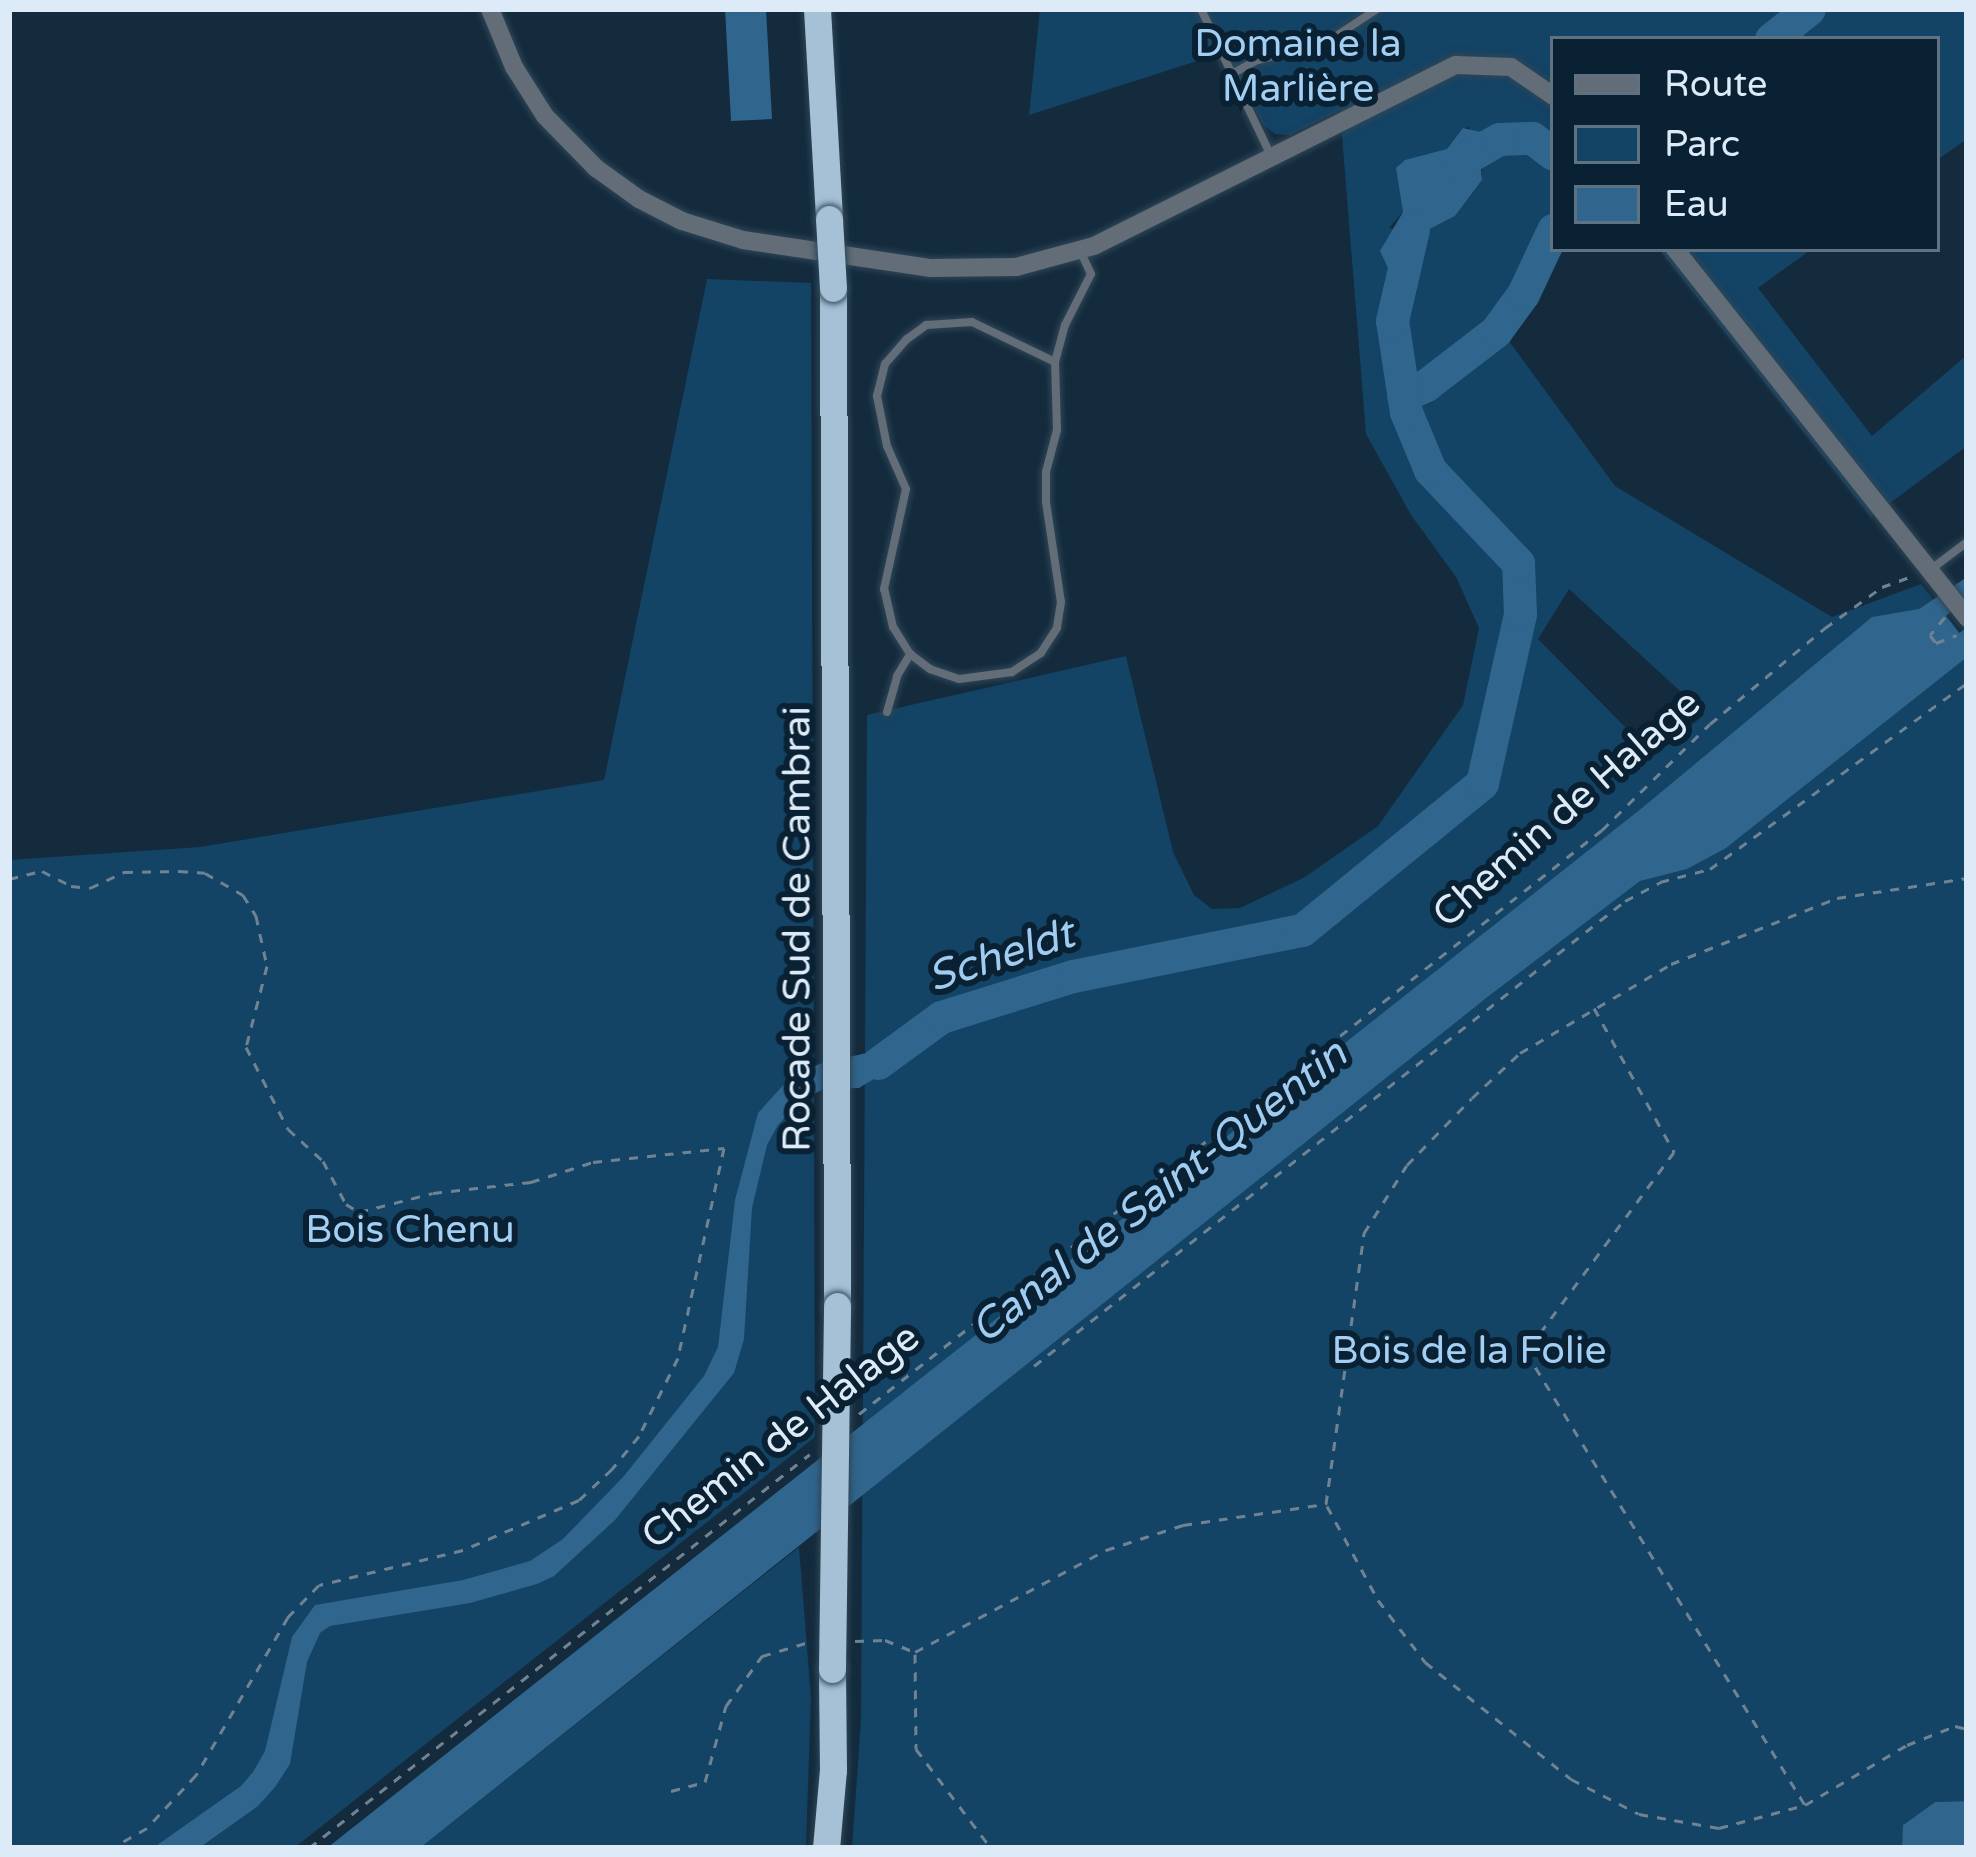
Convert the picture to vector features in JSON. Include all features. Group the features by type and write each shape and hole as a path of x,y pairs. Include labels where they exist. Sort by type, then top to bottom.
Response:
{"highway":[{"name":"Rocade Sud de Cambrai","path":"817,9 833,288 839,878 833,1770 826,1848"}],"street":[{"path":"490,9 524,84 566,141 623,189 682,221 742,240 931,268 1016,267 1080,252 1456,65 1511,67 1550,94"},
{"path":"1677,252 1931,573 1963,626"}],"lane":[{"path":"1201,9 1273,159"},
{"path":"1230,75 1256,61 1327,42 1377,9"},
{"path":"1054,362 1000,332 972,322 949,322 926,326 885,364 877,396 887,446 906,489 884,589 893,627 910,654 930,669 959,679 1012,672 1040,653 1057,628 1061,602 1046,472 1057,430 1054,362 1065,325 1090,274 1080,252"},
{"path":"1931,573 1967,542"},
{"path":"887,712 897,676 910,654"}],"path":[{"name":"Chemin de Halage","path":"845,1426 1602,830 1710,724 1825,628 1882,587 1931,573"},
{"path":"1946,616 1930,635 1936,643 1963,626"},
{"path":"1034,1366 1624,901 1660,882 1710,869 1967,683"},
{"path":"9,879 42,871 71,886 90,888 124,872 179,871 205,873 243,895 256,916 268,966 246,1047 288,1129 322,1161 346,1204 359,1212 433,1193 531,1182 593,1162 724,1148 679,1358 639,1436 612,1468 579,1500 464,1550 319,1585 288,1617 196,1775 147,1828 112,1848"},
{"path":"1967,878 1837,898 1671,964 1520,1054 1472,1098 1407,1165 1364,1233 1326,1504 1378,1600 1425,1662 1571,1779 1639,1814 1719,1828 1805,1805 1907,1745 1955,1726 1967,1729"},
{"path":"1594,1008 1674,1152 1526,1352 1805,1805"},
{"name":"Chemin de Halage","path":"309,1848 815,1450"},
{"path":"841,1641 884,1640 915,1652 1106,1550 1183,1525 1326,1504"},
{"path":"671,1791 704,1782 726,1706 761,1656 796,1642 819,1642"},
{"path":"915,1652 916,1749 991,1848"}],"green space":[{"name":"Bois de la Folie","path":"1040,9 1967,9 1967,139 1940,158 1940,36 1550,36 1550,252 1562,252 1509,341 1615,486 1832,617 1921,584 1967,641 1967,1801 1935,1802 1904,1824 1902,1848 852,1848 861,1719 867,715 1126,656 1173,852 1194,895 1212,909 1240,908 1305,877 1378,826 1463,705 1479,628 1456,577 1411,515 1366,434 1340,111 1290,135 1275,134 1263,125 1225,52 1029,115","holes":["1468,126 1481,160 1482,180 1455,216 1419,234 1389,228 1403,212 1402,202","1569,589 1705,714 1654,756 1538,639"]},
{"path":"1661,252 1808,252 1758,288 1872,436 1967,355 1967,446 1871,517"},
{"name":"Bois Chenu","path":"707,279 811,283 815,1437 294,1848 9,1848 9,860 200,847 604,780"},
{"path":"799,1547 811,1697 806,1848 420,1848"}],"water":[{"path":"725,9 766,9 772,119 731,121"},
{"path":"1463,128 1498,136 1495,153 1480,162 1482,180 1455,216 1420,234 1406,270 1390,272 1380,251 1403,212 1396,168 1405,160 1447,149"},
{"name":"Canal de Saint-Quentin","path":"1967,577 1967,596 1946,616 1959,633 1967,627 1967,657 1726,848 1687,869 1640,881 1490,995 420,1848 327,1848 1642,808 1872,617 1919,609"},
{"path":"905,1025 920,1047 900,1063 859,1088 824,1089 801,1100 778,1125 767,1145 752,1208 744,1339 734,1373 615,1520 554,1576 537,1584 470,1603 330,1626 320,1633 307,1662 290,1764 275,1787 258,1806 199,1848 153,1848 241,1786 253,1772 265,1751 292,1637 315,1605 463,1580 530,1561 563,1539 624,1476 704,1376 718,1347 735,1200 758,1113 787,1081 819,1064 875,1051"},
{"path":"1967,1801 1967,1848 1902,1848 1903,1825 1935,1802"}],"waterway":[{"name":"Scheldt","path":"1775,36 1809,9"},
{"name":"Scheldt","path":"1459,162 1499,139 1532,138 1550,152"},
{"name":"Scheldt","path":"878,1063 941,1017 1073,976 1302,930 1482,783 1520,614 1518,563 1430,470 1406,412 1392,321 1413,229"},
{"path":"1403,395 1426,385 1496,331 1523,294 1550,236"}],"park label":[{"name":"Domaine la Marlière","path":"1298,68"}]}
